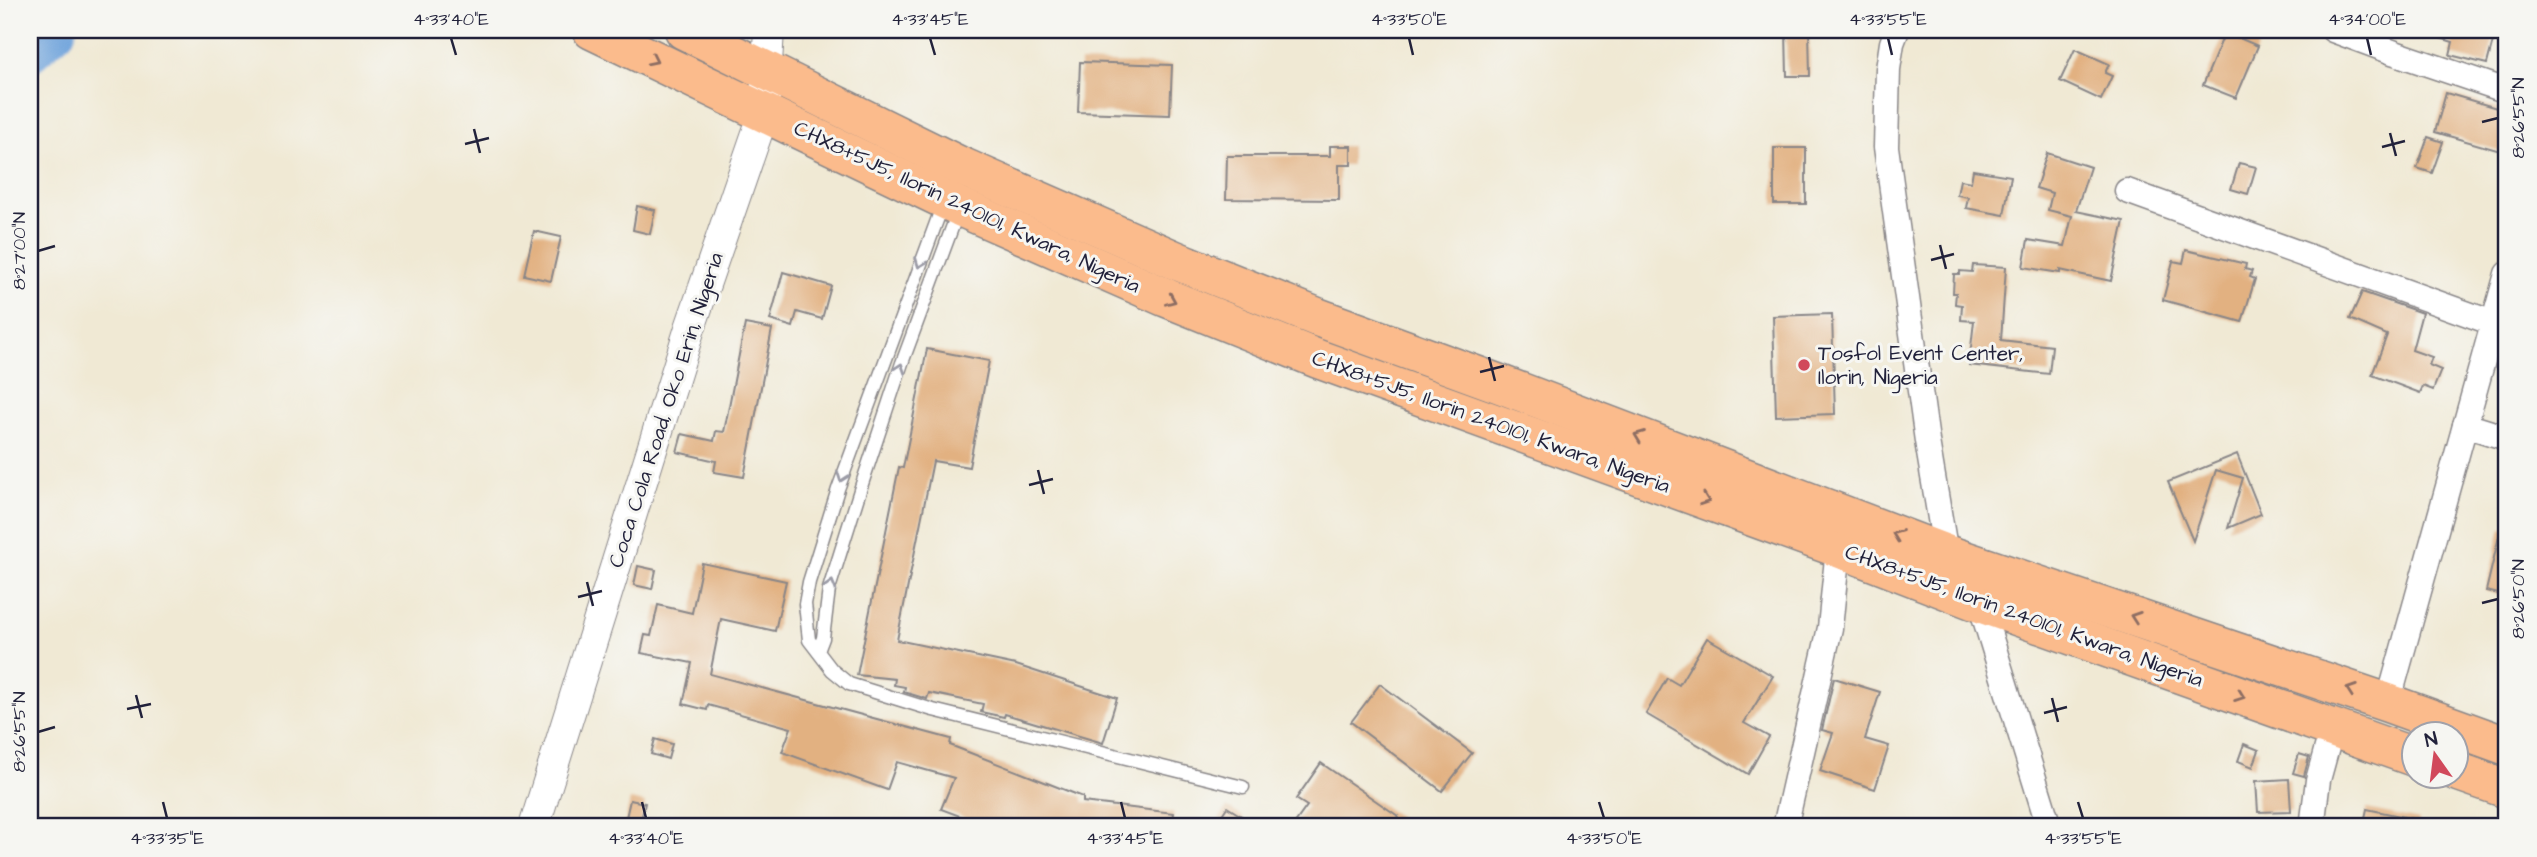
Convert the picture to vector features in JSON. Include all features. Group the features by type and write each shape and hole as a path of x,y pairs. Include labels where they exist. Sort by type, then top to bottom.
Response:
{"main road":[{"name":"CHX8+5J5, Ilorin 240101, Kwara, Nigeria","path":"592,30 952,203 1167,298 1318,359 1838,548 1980,603 2400,752"},
{"name":"CHX8+5J5, Ilorin 240101, Kwara, Nigeria","path":"684,30 958,164 1175,260 1317,317 1946,554 2388,703 2507,746"},
{"path":"2470,776 2507,789"}],"street":[{"name":"Coca Cola Road, Oko Erin, Nigeria","path":"534,827 690,328 764,113 769,30"},
{"path":"1898,30 1892,43 1888,69 1885,147 1946,554"},
{"path":"2333,30 2507,91"},
{"path":"2127,191 2493,323"},
{"path":"2388,703 2507,274"},
{"path":"2465,425 2507,438"},
{"path":"1784,827 1830,628 1838,548"},
{"path":"1980,603 2049,827"},
{"path":"2312,827 2318,780 2332,729"}],"lane":[{"path":"952,203 842,477 809,582 805,604 809,640 832,670 849,684 933,710 1243,787"},
{"path":"818,651 829,589 952,203"}],"building":[{"path":"1786,30 1809,30 1810,76 1787,76"},
{"path":"2425,30 2467,30 2494,37 2487,64 2450,55 2453,42 2424,33"},
{"path":"2225,32 2258,46 2236,98 2203,85"},
{"path":"2075,49 2109,64 2105,73 2112,76 2101,100 2060,81"},
{"path":"1080,62 1172,65 1170,115 1078,112"},
{"path":"2446,93 2507,111 2507,153 2435,132"},
{"path":"2428,137 2443,142 2432,173 2417,168"},
{"path":"1330,146 1351,146 1351,165 1339,165 1339,200 1226,199 1227,156 1330,156"},
{"path":"1774,148 1806,148 1806,204 1774,204"},
{"path":"2047,153 2090,167 2076,211 2124,221 2111,281 2060,270 2060,273 2023,267 2028,240 2065,246 2072,216 2048,210 2052,193 2036,188"},
{"path":"2239,163 2256,167 2248,194 2231,189"},
{"path":"1973,170 2011,176 2004,215 1966,208 1968,197 1957,195 1960,180 1971,182"},
{"path":"637,206 655,210 650,234 633,230"},
{"path":"534,231 561,237 551,281 524,275"},
{"path":"2186,250 2246,264 2245,269 2252,271 2250,277 2255,279 2242,322 2163,300 2173,261 2183,263"},
{"path":"1973,265 2006,267 2001,340 2052,346 2049,374 1969,365 1974,321 1961,320 1962,305 1955,304 1956,293 1953,293 1954,274 1960,274 1960,271 1972,272"},
{"path":"783,272 831,286 822,319 797,312 793,327 770,320"},
{"path":"2362,292 2422,313 2412,350 2432,357 2429,365 2441,370 2433,390 2423,386 2420,393 2372,375 2387,335 2350,319"},
{"name":"Tosfol Event Center, Ilorin, Nigeria","path":"1832,314 1835,414 1776,416 1773,316"},
{"path":"745,324 772,329 744,477 714,472 716,461 677,452 682,434 714,441 716,431 724,432"},
{"path":"927,349 989,361 969,467 933,461 897,640 1016,665 1117,698 1103,743 1005,714 1004,717 981,712 983,704 929,693 927,699 904,692 905,687 894,685 895,679 857,675 899,467 903,468"},
{"path":"2237,454 2261,514 2228,528 2243,478 2216,470 2193,541 2168,482"},
{"path":"2501,528 2507,529 2507,596 2486,591"},
{"path":"702,563 786,581 775,631 721,619 710,674 951,739 950,745 1083,797 1083,802 1174,813 1172,827 989,827 941,809 954,778 897,762 887,790 782,752 791,728 708,705 707,710 683,704 692,663 641,653 645,635 651,636 658,605 692,613"},
{"path":"638,566 656,570 652,589 634,585"},
{"path":"1707,638 1773,676 1744,723 1769,737 1748,774 1646,714 1667,678 1679,685"},
{"path":"1834,678 1880,692 1865,739 1889,746 1875,789 1820,771 1833,733 1822,730"},
{"path":"1380,684 1472,753 1442,791 1351,722"},
{"path":"655,739 672,744 668,759 651,754"},
{"path":"2244,744 2259,750 2253,767 2238,761"},
{"path":"2299,754 2309,757 2304,776 2293,773"},
{"path":"1321,763 1398,816 1392,827 1292,827 1307,806 1296,799"},
{"path":"2289,779 2291,811 2258,812 2256,781"},
{"path":"630,800 645,803 640,825 625,822"},
{"path":"1227,807 1243,817 1237,827 1214,827"},
{"path":"2367,809 2419,820 2418,827 2363,827"}],"waterway":[{"path":"30,54 58,30"}],"place":[{"name":"Tosfol Event Center, Ilorin, Nigeria","path":"1804,365"}]}
